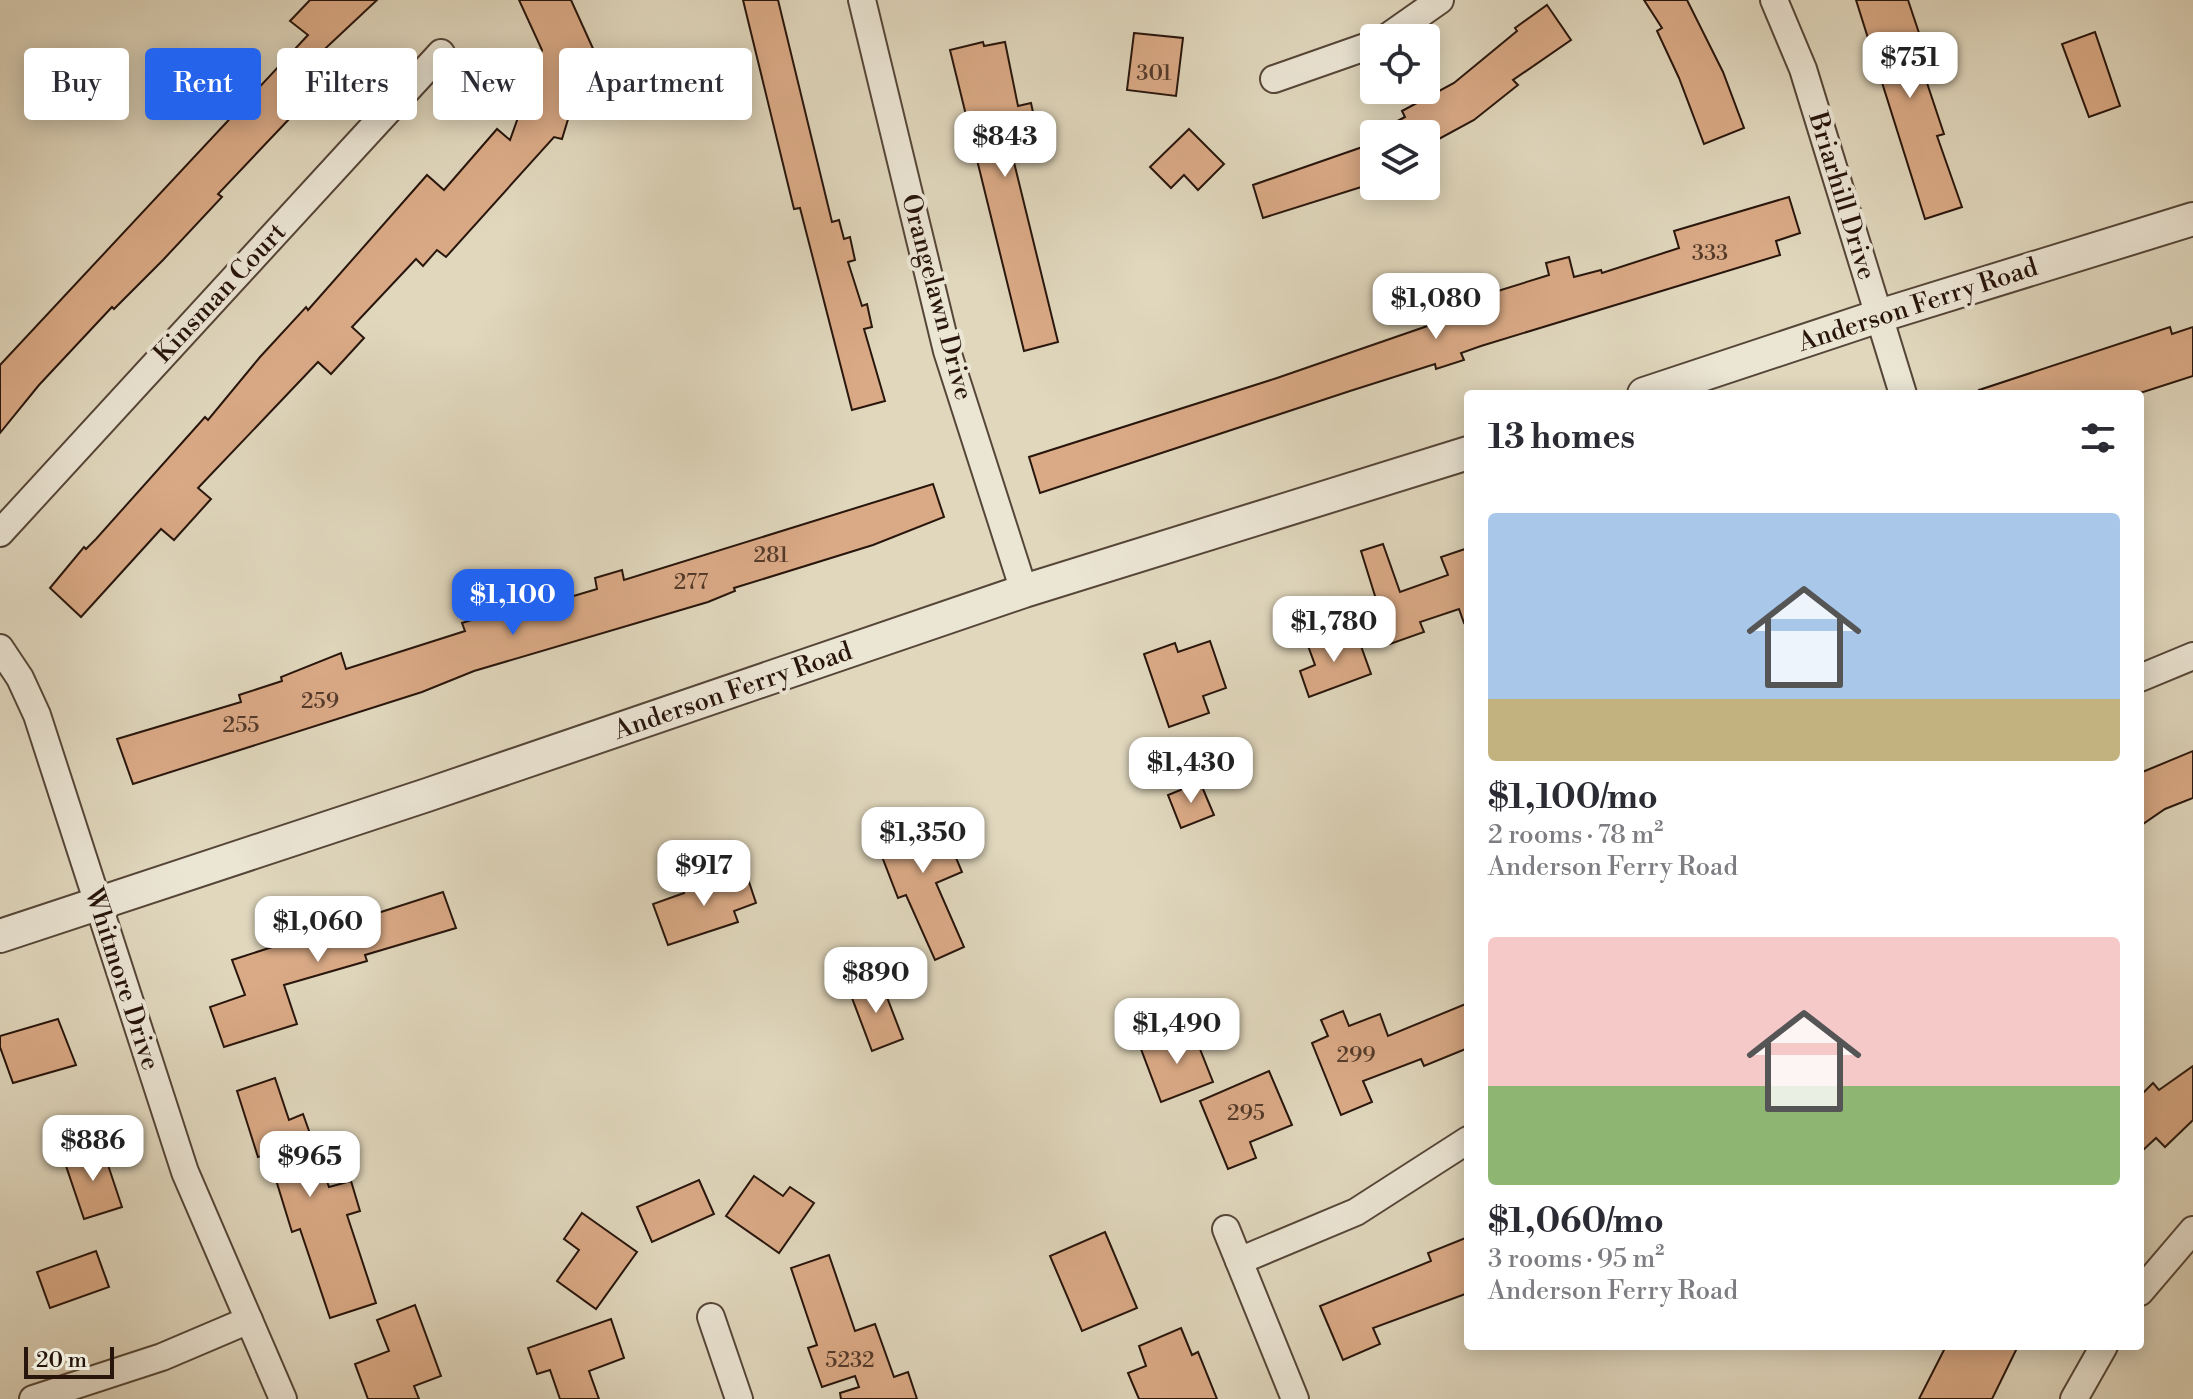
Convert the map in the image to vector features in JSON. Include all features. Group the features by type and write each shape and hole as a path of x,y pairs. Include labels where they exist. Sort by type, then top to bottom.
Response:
{"street":[{"name":"Orangelawn Drive","path":"862,0 947,351 1024,591"},
{"path":"1406,24 1440,0"},
{"name":"Briarhill Drive","path":"1774,0 1803,69 1902,390"},
{"path":"1274,79 1360,49"},
{"name":"Kinsman Court","path":"0,533 433,62"},
{"name":"Anderson Ferry Road","path":"1656,390 1879,316 2193,219"},
{"name":"Anderson Ferry Road","path":"0,936 1024,591 1464,454"},
{"name":"Whitmore Drive","path":"0,648 20,678 37,715 185,1172 283,1399"},
{"path":"2144,676 2193,656"},
{"path":"1239,1261 1356,1212 1464,1143"},
{"path":"1226,1229 1295,1399"},
{"path":"2144,1287 2193,1230"},
{"path":"711,1317 739,1399"},
{"path":"33,1399 162,1357 249,1320"},
{"path":"2074,1399 2102,1350"}],"building":[{"path":"310,0 377,0 326,48 296,48 308,35 290,21"},
{"path":"519,0 571,0 593,48 559,48 559,120 568,120 562,139 554,137 446,257 437,250 423,266 416,259 352,327 364,338 331,374 318,362 198,488 211,499 174,540 161,529 81,617 50,588 205,417 208,420 260,357 306,307 308,310 427,175 444,190 497,129 510,140 517,120 543,120 541,48"},
{"path":"743,0 778,0 832,222 839,220 844,239 850,237 855,260 848,262 862,306 867,304 872,327 864,329 885,401 852,410 800,208 794,209"},
{"path":"1644,0 1687,0 1723,72 1744,128 1704,144 1657,31 1662,28"},
{"path":"1856,0 1908,0 1929,63 1921,65 1944,134 1937,136 1962,207 1925,219"},
{"path":"1547,5 1571,40 1513,80 1518,85 1474,120 1440,138 1440,120 1399,120 1405,117 1402,111 1415,104 1440,104 1440,91 1454,83 1517,31 1515,28"},
{"path":"2095,32 2120,106 2089,117 2062,44"},
{"path":"1134,33 1183,38 1176,96 1127,90"},
{"path":"983,42 984,46 1005,42 1018,106 1031,103 1038,135 1009,142 1058,342 1024,351 950,50"},
{"path":"277,68 277,120 288,120 218,194 222,197 163,260 114,309 112,307 39,385 0,433 0,365 229,120 261,120 261,85"},
{"path":"1189,129 1224,164 1198,190 1184,175 1171,188 1150,167"},
{"path":"1360,148 1360,187 1263,218 1253,185"},
{"path":"1789,197 1800,233 1776,241 1780,255 1481,346 1461,353 1464,360 1436,369 1435,364 1040,493 1029,457 1277,378 1488,305 1485,295 1549,275 1546,263 1569,257 1574,277 1601,270 1602,273 1679,248 1674,231"},
{"path":"2170,327 2172,334 2193,327 2193,376 2144,392 1979,390"},
{"path":"933,484 944,517 873,545 734,588 735,591 708,602 474,671 422,692 133,784 117,739 241,702 239,695 282,681 281,677 341,653 346,669 465,631 462,623 538,599 540,606 597,589 595,578 622,570 624,580"},
{"path":"1383,544 1400,592 1448,575 1441,557 1464,549 1464,623 1459,609 1420,622 1424,632 1390,644 1361,551"},
{"path":"1335,633 1338,642 1357,635 1371,674 1309,697 1300,671 1315,665 1307,643"},
{"path":"1210,641 1226,688 1203,696 1209,713 1169,727 1144,654 1175,643 1178,652"},
{"path":"2193,751 2193,798 2165,809 2144,823 2144,771"},
{"path":"1200,782 1214,815 1181,828 1168,795"},
{"path":"921,808 926,820 938,815 962,872 936,883 964,947 935,960 906,895 898,898 876,841 890,836 885,823"},
{"path":"746,873 756,903 734,911 738,922 668,945 653,904 684,893 683,888 715,877 717,882"},
{"path":"443,892 456,928 365,955 367,961 284,985 297,1024 224,1047 210,1007 245,995 232,960"},
{"path":"880,979 903,1039 872,1051 849,990"},
{"path":"1464,1005 1464,1050 1424,1066 1421,1059 1363,1081 1372,1102 1341,1115 1312,1043 1328,1036 1321,1020 1343,1011 1349,1026 1380,1014 1388,1036"},
{"path":"58,1019 76,1065 13,1083 0,1047 0,1036"},
{"path":"1192,1029 1213,1082 1161,1102 1141,1049"},
{"path":"2193,1066 2193,1120 2165,1147 2156,1138 2144,1149 2144,1092 2153,1083 2159,1090"},
{"path":"1269,1071 1292,1125 1250,1142 1256,1158 1228,1169 1200,1101"},
{"path":"275,1078 289,1120 303,1114 329,1187 351,1181 360,1211 347,1215 376,1303 330,1318 300,1229 292,1232 268,1154 258,1157 237,1091"},
{"path":"102,1147 122,1207 84,1219 64,1160"},
{"path":"754,1176 783,1196 790,1187 814,1203 779,1253 726,1216"},
{"path":"699,1180 714,1214 652,1242 637,1207"},
{"path":"582,1213 637,1252 596,1309 557,1281 579,1250 564,1239"},
{"path":"1105,1232 1137,1308 1082,1331 1050,1256"},
{"path":"1464,1239 1464,1294 1373,1328 1380,1344 1343,1360 1320,1306 1431,1261 1428,1253"},
{"path":"96,1251 109,1287 50,1308 37,1272"},
{"path":"829,1255 855,1331 875,1324 894,1377 908,1372 917,1399 841,1399 840,1393 859,1387 855,1376 822,1387 808,1348 817,1345 791,1268"},
{"path":"415,1305 441,1376 414,1386 419,1399 368,1399 355,1364 389,1351 377,1320"},
{"path":"611,1319 624,1358 589,1371 599,1399 560,1399 550,1370 537,1374 528,1348"},
{"path":"1181,1328 1192,1355 1198,1352 1217,1399 1139,1399 1128,1373 1146,1366 1139,1346"},
{"path":"1944,1350 2016,1350 1992,1399 1919,1399"}]}
